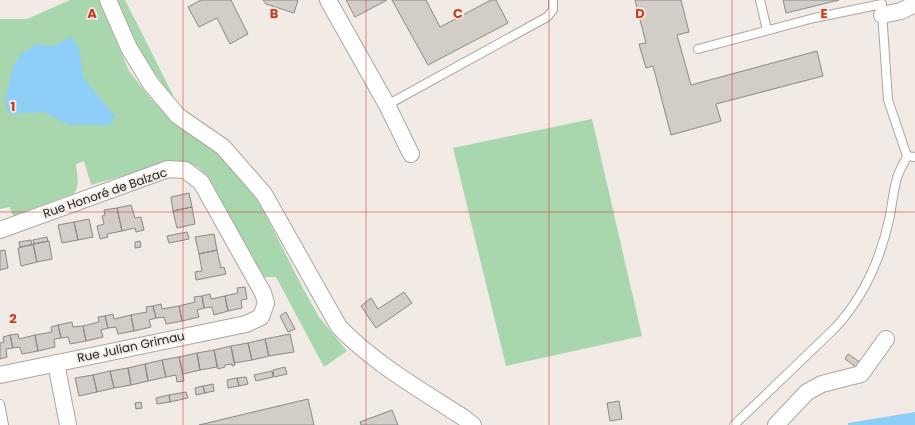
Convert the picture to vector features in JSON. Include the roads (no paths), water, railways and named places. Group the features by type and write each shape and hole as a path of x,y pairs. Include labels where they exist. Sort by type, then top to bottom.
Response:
{"street":[{"path":"108,0 129,48 151,84 178,116 223,147 264,194 339,327 374,359 472,423"},
{"path":"328,0 387,105 411,154"},
{"path":"882,6 901,11 915,4"},
{"name":"Rue Honoré de Balzac","path":"0,230 168,169 185,170 200,182 263,293 266,303 262,316"},
{"name":"Rue Julian Grimau","path":"0,375 246,324 262,316"},
{"path":"776,425 808,392 822,384 862,374 886,338"},
{"path":"56,363 68,425"}],"lane":[{"path":"387,105 547,17 553,10 553,0"},
{"path":"760,0 768,30"},
{"path":"698,49 814,18 882,6 888,100 911,156 898,177 889,221 879,255 870,277 849,313 734,425"},
{"path":"0,404 4,425"}],"water":[{"path":"71,36 79,48 83,77 115,116 110,125 69,125 44,112 9,114 5,102 13,66 21,54 36,44 55,46"},
{"path":"915,412 915,425 848,425 848,423"}]}
